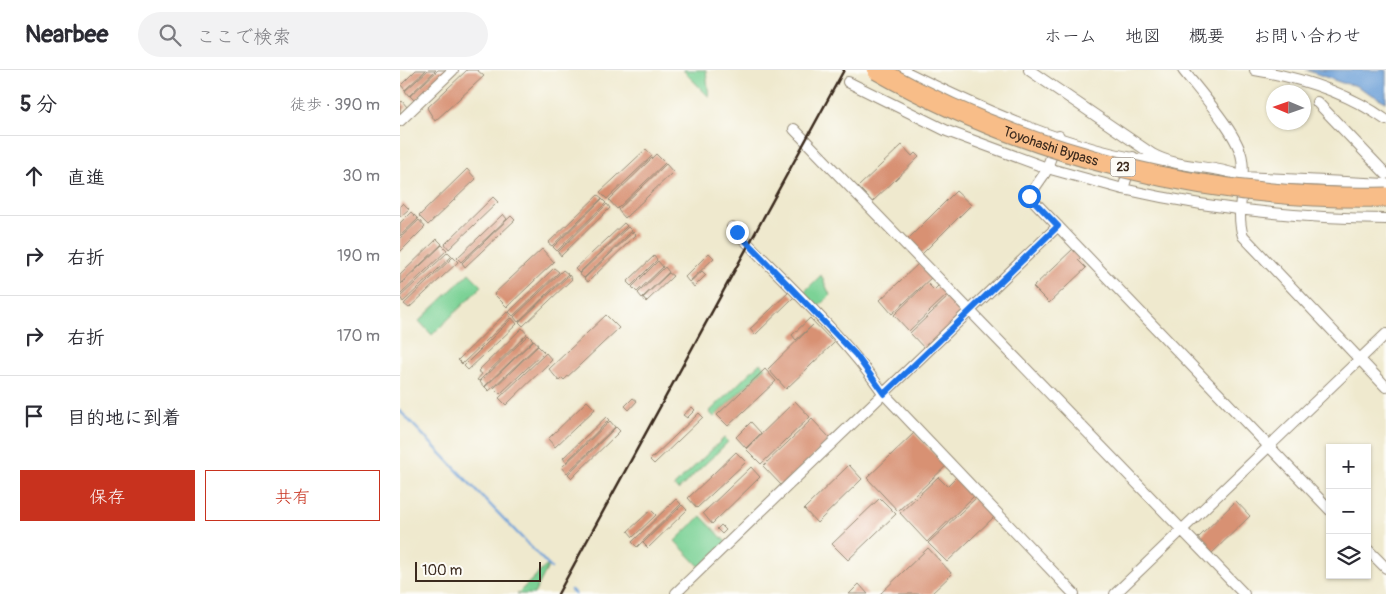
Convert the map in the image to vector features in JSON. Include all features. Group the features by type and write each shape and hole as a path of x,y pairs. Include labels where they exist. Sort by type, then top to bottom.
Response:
{"highway":[{"name":"Toyohashi Bypass","path":"877,70 922,94 982,122 1045,146 1134,170 1187,181 1252,190 1308,195 1386,197"},
{"name":"Toyohashi Bypass","path":"886,70 985,117 1047,140 1136,165 1188,176 1252,185 1308,190 1386,191"}],"street":[{"path":"400,121 453,70"},
{"path":"902,70 994,112 1059,136 1133,157 1232,172 1243,177 1386,184"},
{"path":"1029,70 1152,154 1183,166"},
{"path":"1183,70 1233,136 1241,151 1243,177 1242,233 1246,241 1386,387"},
{"path":"1255,70 1318,85 1364,104 1386,120"},
{"path":"848,82 947,131 1046,168 1123,189 1168,200 1241,211 1386,219"},
{"path":"1318,102 1386,174"},
{"path":"794,129 1244,594"},
{"path":"1059,136 1046,168 1029,196 1326,506"},
{"path":"1123,189 1133,157"},
{"path":"676,593 884,394 969,309 1058,226"},
{"path":"732,227 856,355 884,394 1074,594"},
{"path":"1115,594 1386,334"},
{"path":"1371,553 1386,568"}],"green space":[{"path":"683,70 706,70 709,97"},
{"path":"469,273 482,286 432,335 419,321"},
{"path":"821,275 830,295 816,309 802,294"},
{"path":"760,363 765,368 714,417 709,412"},
{"path":"724,438 728,442 678,490 674,486"},
{"path":"701,516 726,542 700,567 675,541"},
{"path":"546,566 548,567 534,594 517,594"}],"water":[{"path":"1306,70 1386,70 1386,102 1354,85 1342,83"}],"building":[{"path":"416,70 426,70 405,90 401,85"},
{"path":"428,70 436,70 409,96 405,91"},
{"path":"438,70 448,70 415,101 410,96"},
{"path":"467,70 477,70 484,76 435,121 427,108"},
{"path":"402,101 407,107 400,114 400,103"},
{"path":"902,145 912,156 915,153 919,157 872,202 858,187"},
{"path":"646,149 652,156 607,199 600,192"},
{"path":"656,154 665,163 617,209 609,200"},
{"path":"666,164 673,172 625,218 618,210"},
{"path":"467,169 476,179 428,225 419,216"},
{"path":"956,191 971,205 922,254 908,239"},
{"path":"598,195 602,198 552,246 548,243"},
{"path":"493,197 498,202 449,249 445,244"},
{"path":"602,199 606,203 557,251 553,247"},
{"path":"403,203 409,209 400,217 400,206"},
{"path":"607,204 610,208 561,256 558,252"},
{"path":"411,212 418,219 400,236 400,223"},
{"path":"503,214 507,219 461,262 457,258"},
{"path":"511,216 515,220 465,267 462,263"},
{"path":"419,220 425,227 400,252 400,238"},
{"path":"624,223 627,226 579,273 575,269"},
{"path":"628,227 632,231 584,278 579,274"},
{"path":"633,232 636,235 588,282 584,279"},
{"path":"437,239 442,244 400,284 400,275"},
{"path":"442,245 447,250 400,295 400,285"},
{"path":"1074,248 1082,256 1078,260 1086,268 1049,303 1033,287"},
{"path":"542,249 554,262 507,307 494,294"},
{"path":"448,252 452,256 403,302 400,297"},
{"path":"709,253 714,258 689,282 685,277"},
{"path":"654,256 657,260 631,286 627,282"},
{"path":"453,257 458,262 409,308 404,304"},
{"path":"658,261 663,267 637,292 632,287"},
{"path":"919,263 932,277 892,314 880,300"},
{"path":"665,267 669,272 642,298 638,293"},
{"path":"554,268 559,272 513,316 509,312"},
{"path":"563,270 568,274 518,322 514,317"},
{"path":"702,271 706,275 694,287 690,282"},
{"path":"669,273 673,276 646,302 643,298"},
{"path":"569,275 572,279 523,326 519,322"},
{"path":"927,283 934,290 940,284 949,293 909,331 894,315"},
{"path":"789,292 794,297 755,335 750,329"},
{"path":"950,295 966,312 926,350 910,333"},
{"path":"507,312 511,317 462,364 458,360"},
{"path":"606,315 619,328 564,380 562,378 559,381 549,369"},
{"path":"512,318 517,324 468,370 464,366"},
{"path":"810,318 834,343 786,389 768,369 813,325 796,340 792,335"},
{"path":"522,328 527,334 479,381 477,380 482,374 478,371"},
{"path":"528,335 533,340 484,387 480,382"},
{"path":"534,340 538,345 489,391 485,387"},
{"path":"538,346 544,352 500,394 494,388"},
{"path":"546,353 552,360 506,405 499,398"},
{"path":"765,369 776,381 728,426 717,415"},
{"path":"633,398 637,401 629,410 625,406"},
{"path":"587,401 595,409 555,447 548,439"},
{"path":"795,401 810,417 761,464 746,449"},
{"path":"692,407 695,410 687,418 683,415"},
{"path":"699,413 703,417 654,464 650,460"},
{"path":"606,417 609,420 566,462 563,458"},
{"path":"812,419 831,439 782,486 763,466"},
{"path":"610,421 615,427 567,473 562,467"},
{"path":"751,422 761,433 746,448 736,437"},
{"path":"616,427 620,431 572,478 568,474"},
{"path":"914,433 946,466 898,511 867,478"},
{"path":"736,452 746,462 697,508 688,498"},
{"path":"849,465 862,479 817,523 804,509"},
{"path":"751,467 760,477 712,524 703,513"},
{"path":"938,477 947,486 956,477 974,496 927,542 900,513"},
{"path":"880,498 896,514 848,560 832,544"},
{"path":"976,498 994,517 947,562 928,543"},
{"path":"676,499 681,504 637,547 632,542"},
{"path":"1236,501 1250,516 1211,554 1197,539"},
{"path":"682,505 687,510 648,548 643,543"},
{"path":"651,510 656,515 633,537 628,531"},
{"path":"721,525 726,530 722,534 717,529"},
{"path":"928,548 952,574 931,594 880,594"},
{"path":"859,584 868,594 849,594"}],"waterway":[{"path":"400,411 551,568"},
{"path":"571,590 575,594"}],"railway":[{"path":"558,594 844,70"}],"route":[{"path":"737,232 856,355 884,394 969,309 1058,226 1029,196"}]}
